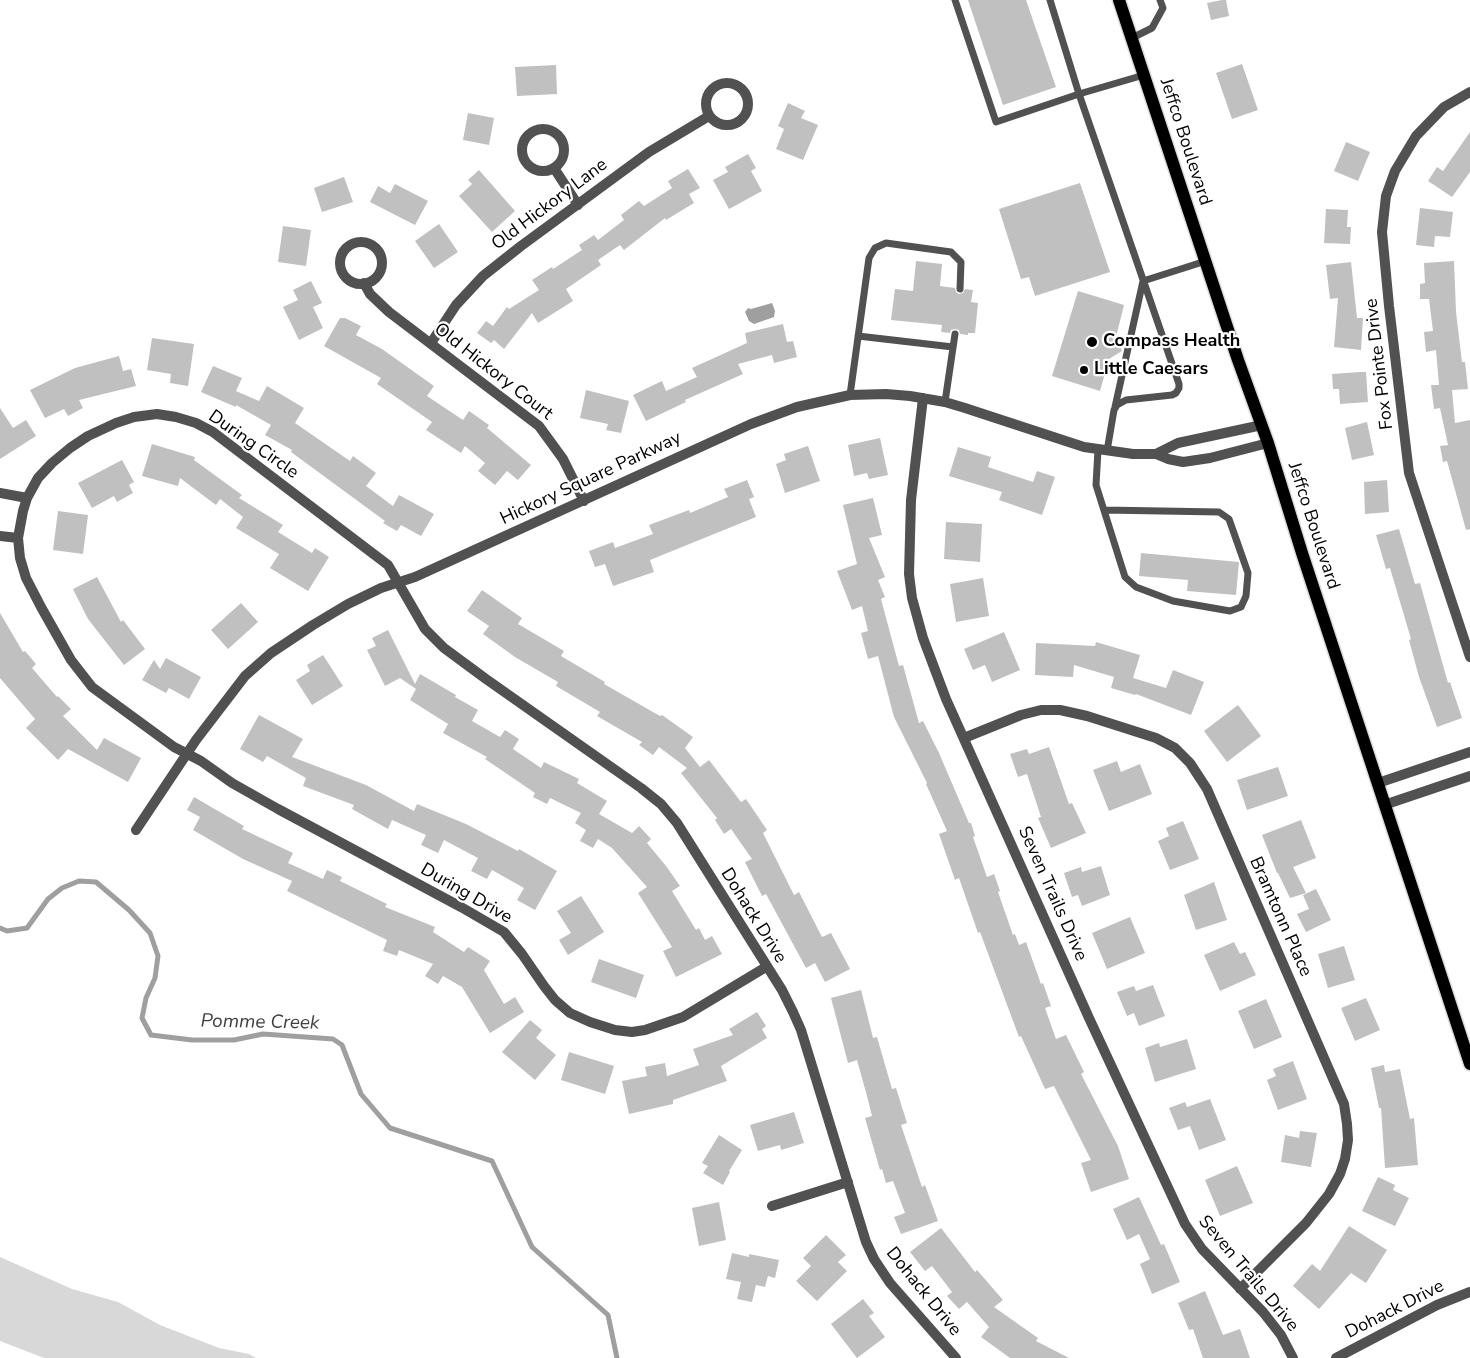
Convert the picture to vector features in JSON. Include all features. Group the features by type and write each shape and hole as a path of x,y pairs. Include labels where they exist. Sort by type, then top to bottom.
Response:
{"main road":[{"name":"Jeffco Boulevard","path":"1120,0 1238,360 1268,443 1302,553 1470,1064"}],"street":[{"path":"728,83 735,84 745,93 748,106 744,118 738,122 732,125 719,124 709,116 706,103 707,96 715,86 728,83"},
{"name":"Fox Pointe Drive","path":"1470,92 1444,107 1416,136 1395,171 1386,196 1382,232 1409,473 1470,657"},
{"name":"Old Hickory Lane","path":"431,343 456,305 482,276 649,152 709,116"},
{"path":"545,129 558,134 562,139 565,152 559,164 554,168 541,171 525,161 522,148 527,136 532,131 545,129"},
{"path":"554,168 578,205"},
{"name":"Old Hickory Court","path":"358,242 370,244 376,248 382,259 382,266 376,278 364,283 358,283 346,278 340,266 340,259 346,248 358,242"},
{"name":"Old Hickory Court","path":"364,283 374,300 539,426 563,458 584,501"},
{"name":"Hickory Square Parkway","path":"136,830 222,704 245,676 271,654 313,625 348,604 381,588 415,577 765,418 816,401 850,395 886,394 946,402 1070,444 1103,451 1156,454 1168,459 1190,461 1210,458 1268,443"},
{"name":"Seven Trails Drive","path":"924,398 911,503 909,574 912,598 923,638 946,699 1170,1195 1194,1238 1221,1270 1263,1312 1280,1335 1293,1358"},
{"name":"During Circle","path":"187,754 174,747 92,687 71,660 26,578 20,558 18,538 27,498 38,478 70,448 88,436 134,417 157,414 196,423 216,434 388,565 398,582"},
{"name":"Hickory Square Parkway","path":"1156,454 1178,443 1262,425"},
{"path":"0,494 27,498"},
{"path":"0,536 18,538"},
{"name":"Dohack Drive","path":"398,582 425,629 444,648 641,788 661,804 677,823 782,990 801,1030 866,1242 874,1259 890,1283 956,1358"},
{"name":"Bramtonn Place","path":"964,738 1021,715 1041,710 1060,710 1156,738 1175,748 1190,762 1207,789 1341,1098 1348,1124 1345,1159 1330,1194 1306,1223 1240,1288"},
{"path":"1378,783 1470,752"},
{"name":"During Drive","path":"187,754 201,761 232,783 278,809 423,886 504,932 555,1000 570,1013 590,1022 615,1030 632,1032 665,1024 683,1017 766,967"},
{"path":"1384,805 1470,776"},
{"path":"772,1206 848,1182"},
{"name":"Dohack Drive","path":"1336,1358 1438,1305 1470,1292"}],"lane":[{"path":"955,0 996,122 1079,94 1144,75"},
{"path":"1050,0 1079,94 1179,384 1176,393 1172,395 1122,402 1114,410"},
{"path":"1132,38 1152,28 1163,8 1160,0"},
{"path":"850,395 869,258 875,248 886,243 951,252 961,262 960,288"},
{"path":"1143,281 1206,261"},
{"path":"1104,510 1218,512 1229,519 1248,573 1246,596 1241,607 1230,611 1173,601 1136,588 1125,577 1096,485 1143,281"},
{"path":"946,402 954,334"},
{"path":"858,336 953,347"}],"shaded area":[{"path":"772,303 775,311 774,317 754,324 749,321 745,312 748,308 751,309"},
{"path":"0,1257 72,1289 118,1302 160,1325 219,1348 249,1354 256,1358 44,1358 0,1341"}],"building":[{"path":"968,0 1026,0 1056,87 1003,105"},
{"path":"1226,0 1229,16 1211,20 1207,3"},
{"path":"1242,64 1258,110 1232,119 1216,73"},
{"path":"556,65 557,94 517,96 515,67"},
{"path":"788,103 805,111 801,118 818,125 803,160 776,149 784,129 778,126"},
{"path":"468,113 494,118 489,145 463,140"},
{"path":"1470,132 1470,172 1452,197 1428,181 1437,167 1443,171"},
{"path":"1346,142 1370,152 1358,181 1334,171"},
{"path":"748,154 756,168 751,171 762,191 729,209 713,180 728,172 725,167"},
{"path":"688,169 700,188 689,194 694,203 666,220 665,218 624,250 620,245 598,260 601,265 566,289 573,301 538,323 532,313 504,349 494,340 491,343 477,333 486,321 493,326 507,307 509,309 539,290 532,280 582,250 579,245 594,235 598,240 624,220 621,215 639,201 644,206 672,188 668,181"},
{"path":"479,170 515,211 492,232 459,196 472,184 468,180"},
{"path":"344,177 353,202 322,212 314,188"},
{"path":"1080,183 1110,272 1035,296 1029,277 1021,279 999,209"},
{"path":"395,184 428,201 415,225 370,202 378,186 390,193"},
{"path":"1420,208 1453,212 1450,237 1435,236 1434,247 1416,245"},
{"path":"1326,209 1348,210 1347,227 1351,227 1350,244 1324,243"},
{"path":"439,224 458,252 434,268 415,241"},
{"path":"283,226 311,230 306,266 278,262"},
{"path":"916,261 942,264 940,286 955,288 959,294 963,293 965,289 973,290 971,302 978,303 975,333 968,333 968,335 960,334 959,330 955,329 951,330 950,333 941,332 942,325 891,320 895,289 913,291"},
{"path":"1454,261 1456,312 1462,362 1465,362 1468,389 1452,390 1455,423 1470,420 1470,529 1466,530 1447,461 1443,462 1440,446 1448,445 1440,408 1434,409 1431,385 1439,385 1436,350 1426,352 1424,332 1433,331 1429,299 1420,299 1420,284 1425,283 1424,263"},
{"path":"1351,262 1357,318 1363,318 1361,350 1334,347 1338,298 1330,299 1326,265"},
{"path":"311,281 322,303 313,307 323,328 299,340 283,307 298,300 293,290"},
{"path":"1078,291 1124,305 1116,337 1122,351 1109,359 1100,391 1052,376"},
{"path":"340,318 345,318 361,326 356,335 382,349 434,386 427,396 463,420 469,411 489,425 487,428 531,465 518,480 507,471 495,485 478,471 485,463 465,446 461,453 426,430 432,422 377,384 381,378 324,346"},
{"path":"783,324 787,342 793,341 797,357 774,363 772,355 738,364 743,374 685,400 686,402 646,421 633,395 662,381 666,391 697,377 692,368 747,343 745,333"},
{"path":"152,338 194,344 188,386 170,383 171,374 147,370"},
{"path":"119,356 123,371 131,369 136,386 79,400 83,408 68,416 64,409 45,418 30,390 75,368"},
{"path":"213,366 242,378 236,391 259,401 267,386 304,408 295,423 350,461 353,456 376,473 366,486 393,506 399,495 434,514 421,536 401,525 397,531 383,523 385,521 291,452 292,450 265,435 271,425 236,405 236,407 201,392"},
{"path":"1366,372 1368,402 1340,404 1339,389 1333,389 1332,374"},
{"path":"586,390 629,401 621,433 606,430 608,424 580,418"},
{"path":"0,408 13,428 26,420 36,436 0,459"},
{"path":"1367,422 1374,455 1352,460 1345,428"},
{"path":"880,438 888,475 869,479 867,473 854,476 848,445"},
{"path":"152,444 195,457 194,460 242,495 239,498 283,525 278,532 312,553 315,548 329,557 308,591 270,568 279,554 236,528 243,517 220,499 216,505 180,478 178,486 142,476"},
{"path":"808,446 820,481 785,493 776,464 786,460 784,454"},
{"path":"958,447 991,457 988,467 1033,482 1037,471 1055,477 1042,515 999,500 1002,492 949,476"},
{"path":"122,460 134,482 129,485 133,493 117,502 114,496 92,508 78,483"},
{"path":"747,480 754,497 749,499 756,517 650,560 654,572 613,586 605,564 595,567 589,551 613,542 615,548 653,534 649,525 689,510 690,513 728,497 724,489"},
{"path":"1387,480 1389,512 1365,514 1364,482"},
{"path":"873,498 882,535 869,538 885,577 878,580 885,597 881,599 899,666 903,665 919,723 923,721 969,823 971,823 975,836 973,837 987,877 994,874 1000,891 998,892 1013,935 1015,934 1019,945 1026,942 1051,1006 1045,1008 1056,1039 1066,1035 1084,1072 1081,1074 1118,1146 1129,1179 1091,1192 1081,1163 1091,1160 1054,1086 1045,1089 1021,1036 1019,1037 980,932 978,933 959,878 955,880 939,834 947,831 927,783 894,717 878,656 868,659 861,633 868,631 862,606 852,610 837,571 857,564 843,505"},
{"path":"58,511 88,515 83,554 53,550"},
{"path":"946,522 982,524 980,562 944,559"},
{"path":"1399,529 1415,584 1420,583 1448,683 1450,682 1462,718 1437,727 1419,677 1409,640 1411,639 1390,568 1386,569 1376,535"},
{"path":"1141,553 1239,562 1236,595 1187,591 1188,580 1139,576"},
{"path":"97,577 121,622 123,620 145,649 124,665 88,619 73,589"},
{"path":"983,578 989,616 956,622 950,584"},
{"path":"482,590 522,618 518,624 564,651 561,656 605,682 604,684 660,716 662,715 693,737 685,748 700,767 709,760 741,802 746,799 767,830 763,833 794,895 799,892 822,937 831,933 850,969 825,982 815,963 806,968 766,894 762,896 745,862 752,859 731,829 724,834 715,820 717,818 681,773 687,768 659,747 653,755 639,745 642,742 597,716 600,712 556,686 558,682 515,657 483,634 489,626 467,611"},
{"path":"241,603 258,622 228,649 211,630"},
{"path":"0,613 23,652 25,651 36,664 32,668 57,697 71,709 63,716 97,750 104,738 141,758 128,782 68,749 58,760 26,728 35,719 0,678"},
{"path":"388,630 415,684 420,674 456,695 455,697 478,710 472,721 500,737 505,730 519,739 513,749 541,768 544,762 579,779 577,783 607,801 599,814 632,833 639,826 651,839 647,843 680,886 672,891 696,930 699,928 705,940 712,936 722,954 676,977 663,951 672,947 638,893 647,887 612,848 598,839 593,848 580,841 586,830 575,823 581,813 550,798 547,804 533,797 535,793 485,759 487,757 443,733 448,724 410,700 416,689 400,678 385,686 367,650 376,646 372,638"},
{"path":"1004,632 1020,670 992,682 985,665 973,670 964,649"},
{"path":"1096,642 1140,655 1133,678 1166,688 1173,670 1204,682 1191,715 1136,694 1111,688 1114,677 1074,665 1073,677 1035,675 1036,643 1095,646"},
{"path":"323,655 343,686 312,705 296,680 310,671 307,665"},
{"path":"166,658 201,677 189,699 169,688 166,693 142,680 154,660 160,669"},
{"path":"1238,705 1261,736 1227,762 1204,731"},
{"path":"259,715 303,739 292,757 366,785 414,811 417,804 466,824 518,851 519,849 557,871 535,910 517,900 524,888 492,870 487,879 471,871 478,858 444,840 438,853 421,845 426,835 392,820 388,829 352,809 354,805 303,786 306,778 267,756 263,762 240,749"},
{"path":"1049,747 1069,804 1072,803 1086,833 1051,848 1038,818 1041,817 1027,774 1018,777 1010,754 1027,749 1029,754"},
{"path":"1117,761 1121,772 1140,764 1152,794 1109,811 1093,770"},
{"path":"1278,767 1288,796 1247,810 1237,780"},
{"path":"194,797 244,826 242,829 293,853 288,863 323,879 327,870 342,877 340,881 387,904 385,907 435,927 433,932 464,952 468,947 490,961 484,970 504,1004 515,997 524,1012 490,1033 462,987 443,976 438,984 425,976 433,964 399,950 397,956 383,951 387,940 287,891 292,881 243,859 193,830 200,817 187,810"},
{"path":"1301,820 1316,858 1293,867 1306,893 1290,898 1277,873 1262,835"},
{"path":"1183,821 1199,859 1170,870 1158,841 1169,836 1166,828"},
{"path":"1101,866 1110,895 1082,906 1078,895 1072,897 1064,873 1081,867 1082,872"},
{"path":"1214,882 1227,920 1196,930 1184,895"},
{"path":"1316,889 1331,920 1306,932 1297,914 1309,909 1303,895"},
{"path":"581,896 604,932 568,955 559,940 571,933 557,911"},
{"path":"1130,917 1145,953 1107,969 1092,933"},
{"path":"1234,942 1240,954 1245,952 1256,975 1220,991 1204,955"},
{"path":"1344,946 1355,980 1328,988 1318,954"},
{"path":"599,959 644,975 636,998 591,982"},
{"path":"1153,985 1165,1016 1139,1026 1134,1013 1127,1016 1117,992 1134,986 1136,991"},
{"path":"861,990 873,1038 877,1037 892,1089 896,1088 907,1123 901,1125 922,1187 925,1185 938,1221 901,1234 894,1217 905,1213 893,1181 886,1183 882,1169 880,1170 865,1118 872,1116 857,1060 848,1063 831,998"},
{"path":"1366,998 1380,1030 1355,1041 1341,1008"},
{"path":"1266,999 1282,1037 1254,1049 1238,1011"},
{"path":"757,1012 766,1026 762,1029 767,1038 721,1066 727,1081 673,1100 673,1104 629,1114 622,1081 647,1076 645,1067 665,1063 667,1076 699,1065 693,1049 733,1035 729,1029"},
{"path":"530,1020 542,1030 536,1038 556,1055 535,1080 502,1052"},
{"path":"1187,1039 1196,1069 1155,1082 1145,1048 1159,1043 1160,1047"},
{"path":"569,1052 614,1066 605,1094 561,1080"},
{"path":"1293,1061 1307,1099 1278,1110 1267,1080 1276,1076 1273,1069"},
{"path":"1384,1065 1385,1072 1400,1069 1410,1119 1414,1118 1418,1165 1385,1168 1381,1108 1379,1108 1371,1068"},
{"path":"1210,1099 1226,1140 1199,1150 1190,1126 1178,1130 1169,1108 1185,1102 1187,1107"},
{"path":"794,1112 804,1143 781,1150 780,1145 758,1151 750,1125"},
{"path":"1300,1131 1317,1133 1311,1167 1281,1162 1285,1135 1299,1138"},
{"path":"719,1135 742,1150 723,1185 703,1173 708,1166 702,1163"},
{"path":"1237,1166 1253,1203 1220,1216 1205,1180"},
{"path":"1378,1177 1395,1185 1393,1190 1409,1198 1395,1226 1362,1211"},
{"path":"1139,1197 1161,1245 1164,1244 1180,1282 1152,1294 1140,1264 1150,1259 1139,1234 1127,1240 1113,1209"},
{"path":"719,1202 726,1240 699,1246 692,1208"},
{"path":"1349,1226 1387,1250 1366,1283 1351,1273 1319,1309 1293,1286 1312,1264 1320,1271"},
{"path":"941,1228 975,1272 977,1270 1003,1300 994,1307 1038,1338 1036,1341 1069,1358 1010,1358 981,1337 989,1327 967,1302 959,1309 947,1296 952,1292 932,1266 925,1271 910,1252"},
{"path":"826,1235 846,1255 838,1262 847,1271 817,1301 796,1281 811,1266 803,1258"},
{"path":"732,1253 749,1257 749,1254 779,1260 775,1278 768,1276 765,1287 756,1285 752,1302 737,1299 741,1282 726,1279"},
{"path":"1205,1291 1223,1335 1240,1329 1250,1358 1203,1358 1193,1329 1189,1330 1178,1303"},
{"path":"863,1299 874,1313 869,1316 885,1337 857,1358 831,1324"}],"waterway":[{"name":"Pomme Creek","path":"0,928 7,931 27,928 48,899 62,888 79,881 96,882 129,910 150,933 158,956 155,978 146,998 142,1018 151,1035 192,1040 234,1040 263,1034 333,1039 342,1045 361,1094 390,1128 492,1161 532,1247 608,1315 617,1358"}],"place":[{"name":"Compass Health","path":"1092,342"},
{"name":"Little Caesars","path":"1084,370"}]}
